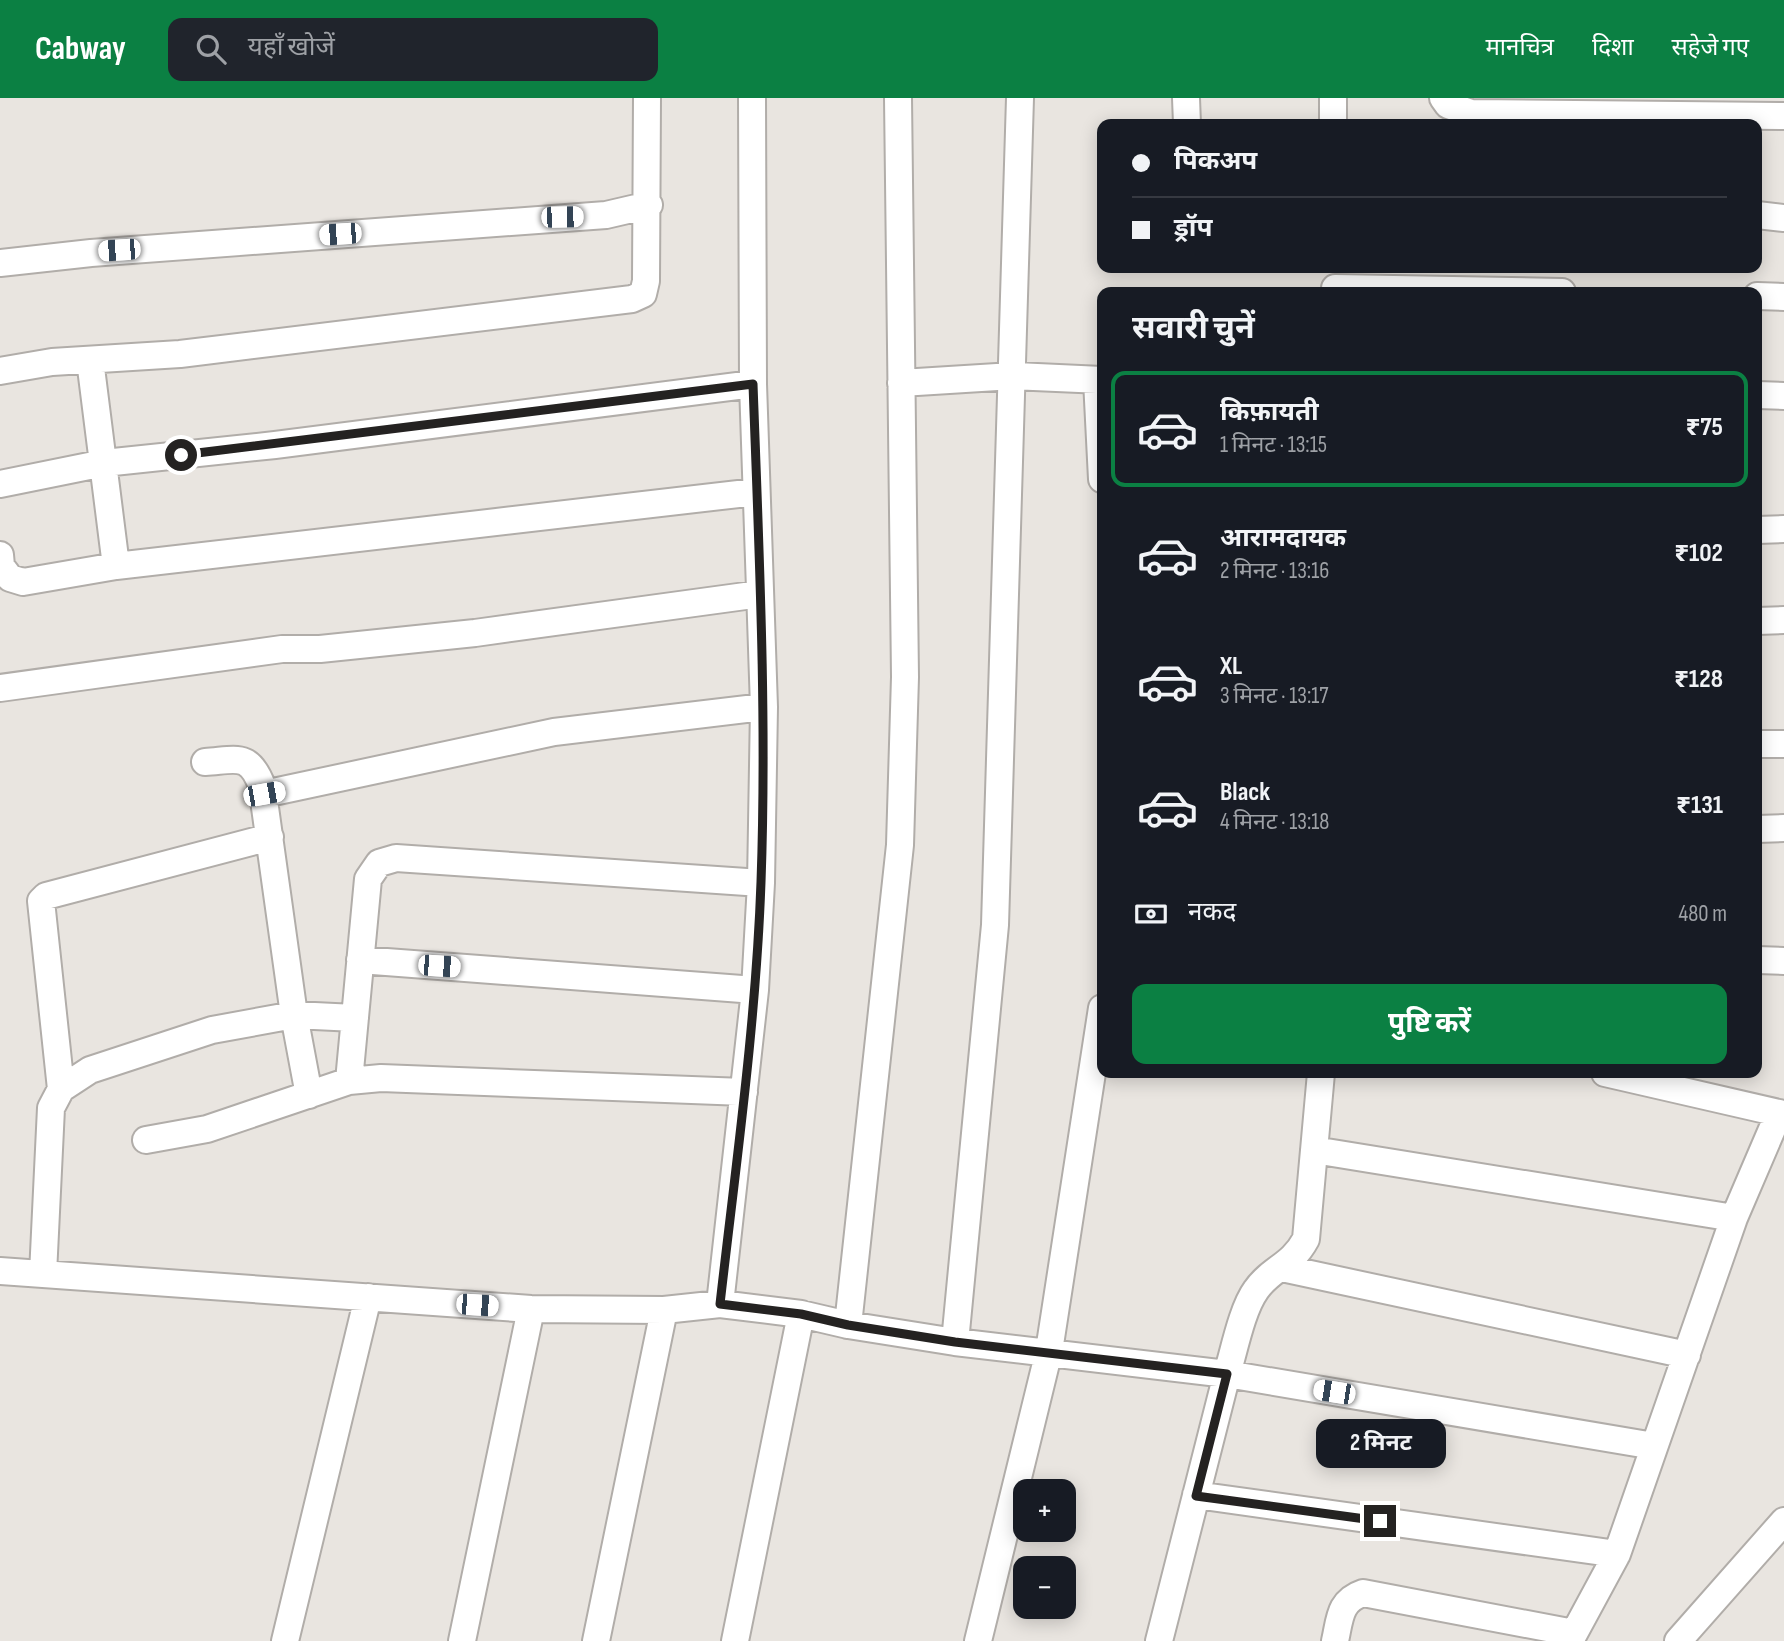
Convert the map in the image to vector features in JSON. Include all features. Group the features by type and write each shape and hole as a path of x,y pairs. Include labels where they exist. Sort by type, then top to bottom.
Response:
{"street":[{"path":"0,371 52,362 180,354 632,299 643,294 646,281 649,205 647,98"},
{"path":"720,1304 755,990 761,883 764,707 753,384 752,98"},
{"path":"848,1325 900,845 905,677 898,98"},
{"path":"955,1342 995,925 1020,98"},
{"path":"1186,98 1187,119"},
{"path":"1333,98 1333,119"},
{"path":"1443,98 1448,105 1471,113 1784,116"},
{"path":"1783,98 1784,107"},
{"path":"0,263 91,253 606,215 649,205"},
{"path":"1762,216 1784,218"},
{"path":"1335,283 1436,287"},
{"path":"1762,296 1784,297"},
{"path":"90,360 116,566"},
{"path":"901,383 1013,376 1097,380"},
{"path":"0,484 104,463 275,445 753,384"},
{"path":"1762,395 1784,396"},
{"path":"0,555 1,566 10,579 23,582 116,566 756,492"},
{"path":"1762,530 1784,529"},
{"path":"0,688 282,649 320,649 475,633 760,594"},
{"path":"1762,621 1784,620"},
{"path":"264,794 554,732 764,707"},
{"path":"1762,744 1784,744"},
{"path":"205,762 245,760 255,767 264,794 294,1015 309,1095"},
{"path":"1762,829 1784,828"},
{"path":"61,1089 41,901 46,896 270,837"},
{"path":"349,1081 368,879 379,863 396,858 761,883"},
{"path":"360,960 755,990"},
{"path":"1762,960 1784,961"},
{"path":"43,1274 51,1108 61,1089 90,1070 212,1030 294,1015 355,1018"},
{"path":"978,1641 1049,1351 1097,1039"},
{"path":"146,1140 207,1129 349,1081 381,1078 744,1092"},
{"path":"1158,1641 1227,1374 1254,1293 1265,1279 1296,1257 1306,1239 1321,1078"},
{"path":"1335,1641 1343,1605 1352,1596 1363,1593 1572,1637 1617,1554 1734,1218 1782,1114 1627,1078"},
{"path":"1314,1150 1734,1218"},
{"path":"1282,1268 1686,1355"},
{"path":"0,1271 531,1309 663,1310 720,1304 801,1314 848,1325 955,1342 1227,1374 1654,1446"},
{"path":"285,1641 369,1297"},
{"path":"462,1641 531,1309"},
{"path":"596,1641 663,1310"},
{"path":"734,1641 801,1314"},
{"path":"1196,1496 1617,1554"},
{"path":"1678,1641 1784,1521"}],"route":[{"path":"181,455 753,384 764,707 761,883 755,990 720,1304 801,1314 848,1325 955,1342 1227,1374 1196,1496 1380,1521"}]}
